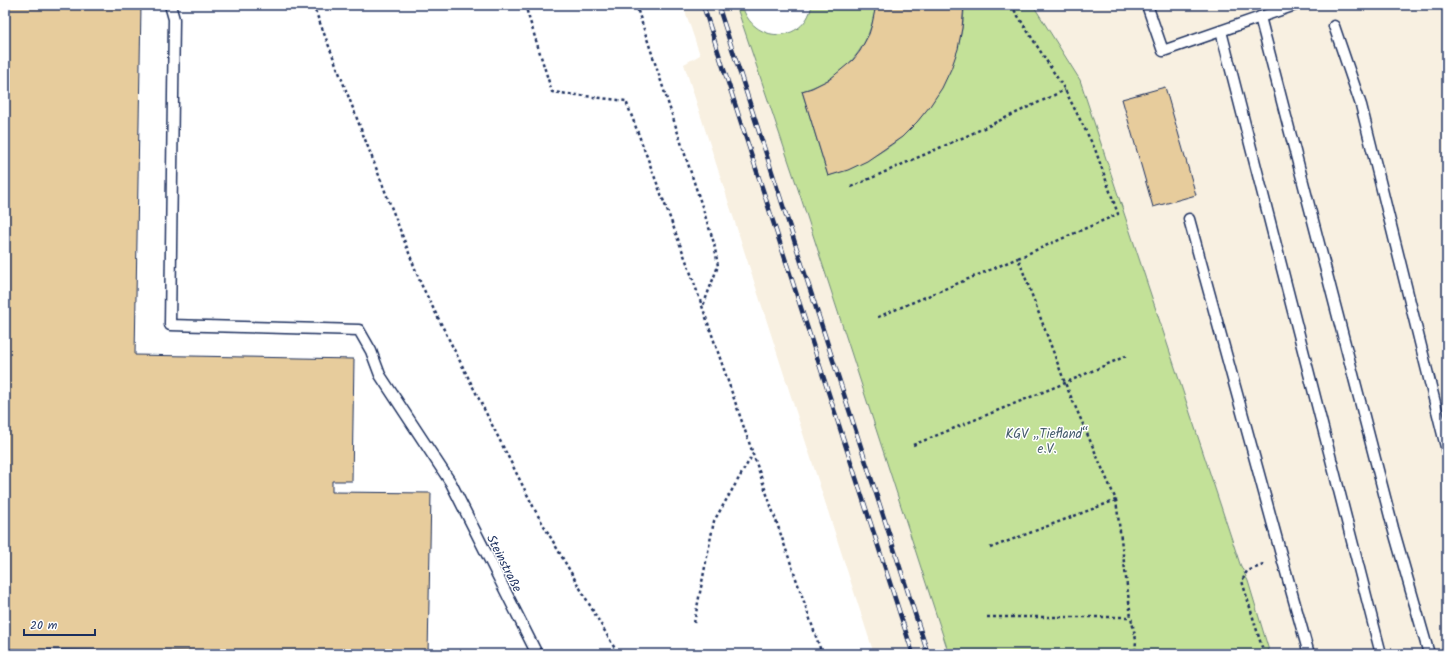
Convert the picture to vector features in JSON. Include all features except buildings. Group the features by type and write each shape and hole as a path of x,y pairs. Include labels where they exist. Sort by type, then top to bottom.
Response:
{"lane":[{"name":"Steinstraße","path":"170,5 174,19 170,325 359,330 371,351 380,376 451,483 537,654"},
{"path":"1147,5 1163,51 1295,5"},
{"path":"1260,17 1393,528 1429,654"},
{"path":"1334,26 1361,105 1447,451"},
{"path":"1221,31 1381,654"},
{"path":"1189,219 1309,654"}],"path":[{"path":"313,5 421,284 536,512 618,654"},
{"path":"525,5 552,92 626,101 702,307 822,654"},
{"path":"636,5 714,243 718,266 702,307"},
{"path":"878,317 1118,214 1095,149 1065,90 1011,5"},
{"path":"851,186 971,134 1065,90"},
{"path":"1018,258 1065,383 1116,500 1131,617 1136,640 1135,654"},
{"path":"914,445 1065,383 1126,356"},
{"path":"694,623 714,521 753,454"},
{"path":"990,548 1116,500"},
{"path":"1264,654 1242,581 1247,571 1282,558"},
{"path":"987,617 1131,617"}],"shaded area":[{"path":"683,5 736,5 801,198 949,654 874,654 684,64 700,55"},
{"path":"1033,5 1447,5 1447,654 1270,654 1248,581 1240,564 1080,80"}],"green space":[{"name":"KGV „Tiefland“ e.V.","path":"736,5 742,5 748,18 756,27 766,33 778,35 789,33 799,27 807,18 812,5 876,5 873,21 868,35 852,60 842,70 830,78 802,91 828,176 869,159 887,148 917,122 940,88 953,59 962,29 964,5 1033,5 1080,80 1240,564 1248,581 1270,654 949,654 801,198"}],"railway":[{"path":"703,5 913,654"},
{"path":"718,5 928,654"}]}
